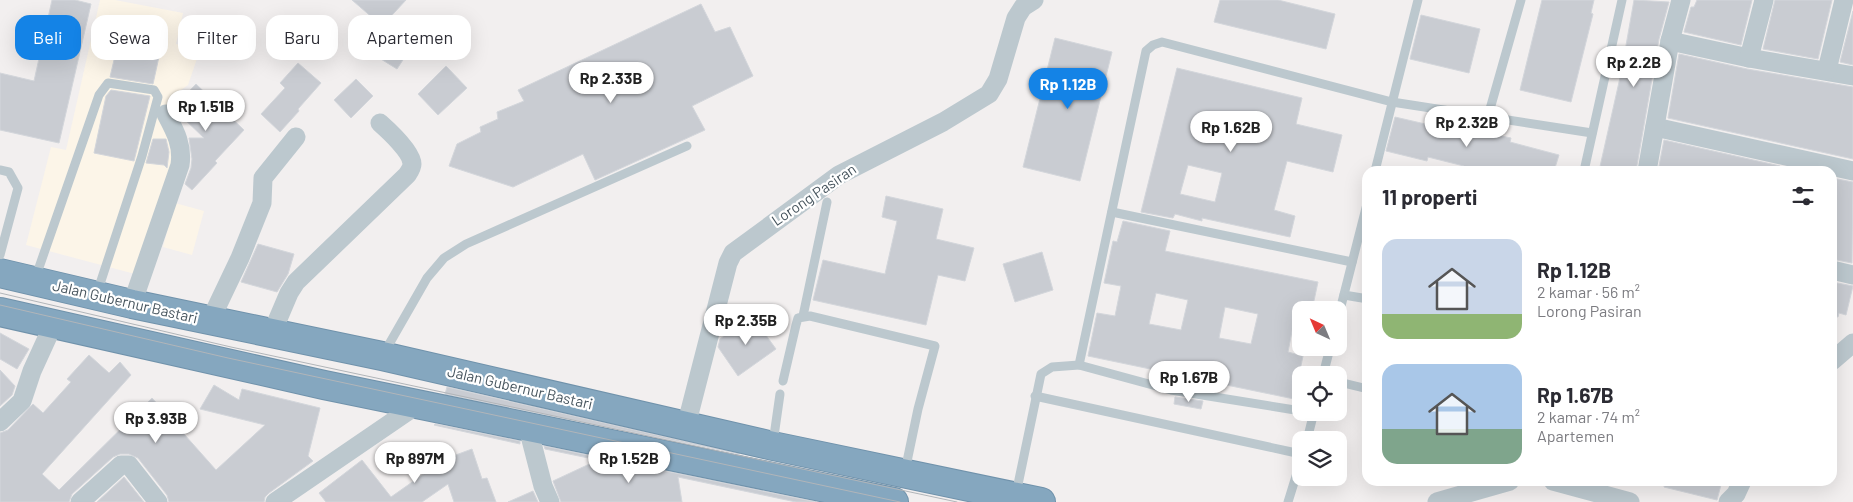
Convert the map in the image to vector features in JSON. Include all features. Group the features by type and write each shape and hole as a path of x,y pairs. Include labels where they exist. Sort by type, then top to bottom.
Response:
{"highway":[{"name":"Jalan Gubernur Bastari","path":"0,274 210,321 382,356 773,446 1028,499"},
{"path":"0,312 417,405 894,502"},
{"path":"324,385 333,346"}],"street":[{"name":"Lorong Pasiran","path":"686,426 728,263 733,253 840,174 943,122 989,94 998,79 1016,18 1023,7 1034,0"},
{"path":"1648,166 1670,41 1681,0"},
{"path":"1749,58 1764,0"},
{"path":"1827,70 1844,0"},
{"path":"1670,41 1749,58 1853,76"},
{"path":"132,304 181,160 177,133 166,114"},
{"path":"272,333 289,293 296,282 366,216 411,169 410,155 380,123"},
{"path":"1655,127 1830,166"},
{"path":"210,321 240,258 262,203 263,178 296,137"},
{"path":"1837,167 1853,171"},
{"path":"1837,271 1853,275"},
{"path":"0,422 22,401 32,371 53,325"},
{"path":"1837,357 1853,343"},
{"path":"275,502 417,405"},
{"path":"528,428 543,486 550,502"},
{"path":"80,502 121,465 125,464 129,465 158,502"},
{"path":"1437,502 1493,486"},
{"path":"1728,502 1736,494 1740,486"},
{"path":"1575,490 1630,502"}],"lane":[{"path":"1376,166 1418,0"},
{"path":"1488,116 1521,0"},
{"path":"1585,166 1622,0"},
{"path":"1079,365 1146,51 1153,45 1162,42 1392,102 1592,133"},
{"path":"34,281 99,95 108,83 154,90 158,97 142,156 97,296"},
{"path":"382,356 427,278 444,258 466,244 688,146"},
{"path":"0,170 8,172 18,188 0,256"},
{"path":"803,316 827,202"},
{"path":"1112,212 1352,262"},
{"path":"1342,301 1362,228"},
{"path":"1344,295 1362,298"},
{"path":"783,381 798,318 803,316 810,316 935,346 916,415 904,474"},
{"path":"1028,499 1035,396 1041,374 1052,367 1079,365 1171,390 1292,410"},
{"path":"1347,384 1362,388"},
{"path":"773,446 780,394"},
{"path":"1035,396 1292,452"},
{"path":"1288,502 1293,486"}],"shaded area":[{"path":"100,0 115,0 183,13 183,15 178,15 176,44 178,44 178,60 197,60 188,85 169,99 163,113 177,162 135,274 26,245 51,147 66,150 91,40 91,60 168,60 168,15 97,15"},
{"path":"175,203 204,211 192,255 163,247"}],"building":[{"path":"52,0 75,0 91,4 81,47 81,15 49,15"},
{"path":"352,0 406,0 392,15 369,15"},
{"path":"1220,0 1278,0 1335,14 1326,49 1214,22"},
{"path":"1542,0 1594,0 1591,13 1593,14 1571,102 1520,90"},
{"path":"1634,0 1669,2 1659,39 1637,166 1600,166 1626,51"},
{"path":"1697,0 1752,0 1741,45 1684,32 1691,7 1694,7"},
{"path":"1775,0 1832,0 1818,59 1763,49"},
{"path":"701,4 715,32 730,27 753,76 692,106 705,130 595,180 583,154 513,187 449,166 457,144 481,132 480,127 498,119 497,112 524,101 518,90"},
{"path":"1853,11 1853,65 1840,62"},
{"path":"1421,15 1480,29 1469,73 1410,59"},
{"path":"1055,38 1112,52 1080,181 1023,167"},
{"path":"1679,54 1747,69 1853,87 1853,159 1668,118"},
{"path":"39,60 78,60 59,143 0,130 0,73 34,81"},
{"path":"114,60 158,60 153,84 110,77"},
{"path":"382,60 403,60 397,69"},
{"path":"298,63 321,83 280,132 261,114 285,88 280,83"},
{"path":"446,66 467,88 438,115 418,94"},
{"path":"1177,68 1302,98 1296,124 1342,135 1333,172 1287,161 1274,210 1295,216 1290,237 1202,218 1202,221 1175,214 1173,218 1141,212","holes":["1188,165 1222,173 1215,202 1180,194"]},
{"path":"356,79 373,96 351,118 334,100"},
{"path":"196,84 244,130 215,161 217,163 192,190 185,184 192,159 189,138 204,138 174,107"},
{"path":"111,90 150,96 134,161 94,153 106,96"},
{"path":"1395,117 1447,129 1449,125 1511,138 1510,142 1559,155 1556,166 1464,166 1428,157 1427,161 1386,151"},
{"path":"153,139 166,139 169,152 167,168 164,165 146,163"},
{"path":"1664,140 1780,166 1659,166"},
{"path":"1837,179 1853,182 1852,263 1837,260"},
{"path":"886,196 943,209 936,239 974,248 965,281 938,275 926,325 813,300 823,260 885,274 897,221 882,217"},
{"path":"1123,221 1170,231 1165,251 1318,282 1314,301 1292,301 1292,331 1288,352 1292,353 1292,356 1303,356 1301,366 1292,366 1292,399 1207,381 1205,389 1177,385 1179,375 1088,356 1097,313 1115,316 1121,286 1104,283 1113,241 1117,242","holes":["1156,293 1188,300 1181,330 1149,324","1225,307 1258,314 1251,344 1219,338"]},
{"path":"258,244 294,254 288,274 277,292 241,282"},
{"path":"1042,252 1053,290 1015,302 1003,264"},
{"path":"1837,283 1853,286 1846,315 1839,313 1838,317"},
{"path":"752,316 776,349 738,376 718,347 720,339"},
{"path":"0,333 29,349 17,369 0,359"},
{"path":"89,355 109,373 120,362 131,375 42,474 59,490 152,398 216,470 265,425 200,409 214,385 239,400 242,389 320,408 308,456 313,461 269,493 265,497 264,502 169,502 167,495 138,458 129,454 120,454 113,457 72,494 69,502 0,502 0,433 8,430 33,404 43,413 71,382 67,379"},
{"path":"0,370 15,386 12,395 0,406"},
{"path":"447,387 740,454 445,394"},
{"path":"1175,397 1203,401 1201,409 1174,404"},
{"path":"434,425 520,441 520,444"},
{"path":"544,446 816,502 796,502 678,477 682,502 561,502 553,481 598,460 545,449"},
{"path":"472,449 482,479 487,478 496,502 454,502 448,484 422,502 326,502 319,493 362,460 391,497 435,466 434,463"},
{"path":"124,477 144,502 97,502"},
{"path":"1664,486 1721,486 1717,500"},
{"path":"533,491 538,502 508,502"}],"tram line":[{"path":"0,293 231,347 957,502"},
{"path":"0,305 228,358 900,502"}]}
